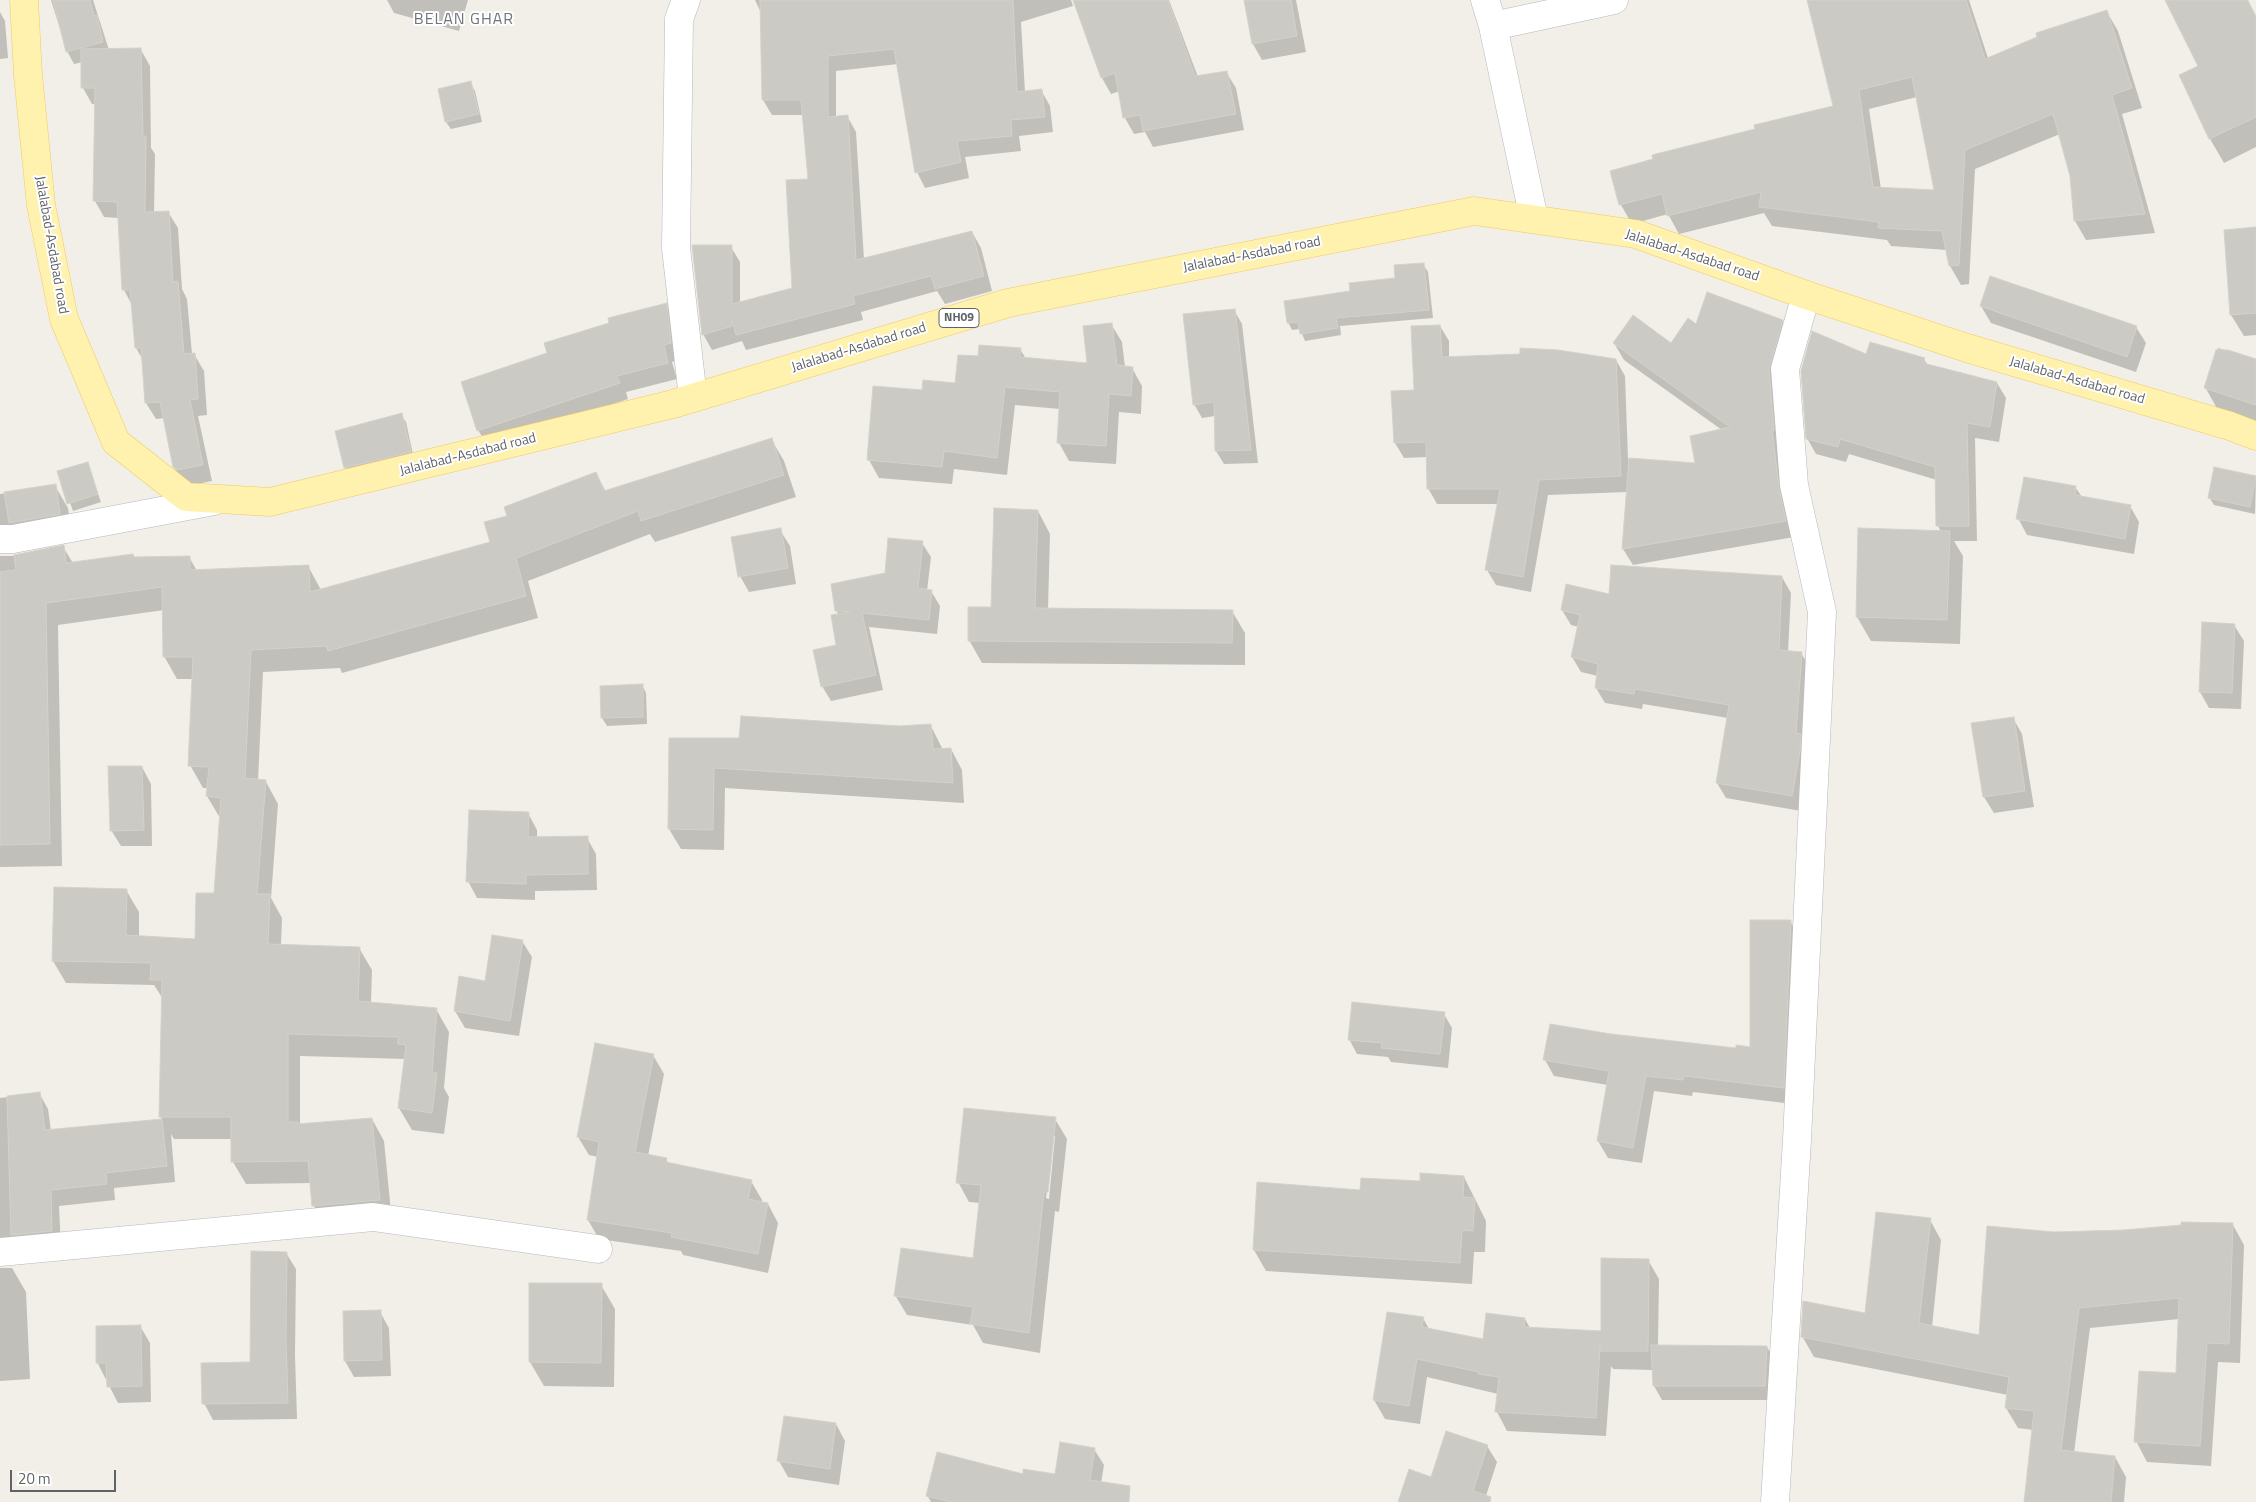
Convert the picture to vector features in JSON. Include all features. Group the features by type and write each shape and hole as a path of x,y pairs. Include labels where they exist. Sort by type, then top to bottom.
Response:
{"main road":[{"name":"Jalalabad-Asdabad road","path":"24,0 28,75 41,205 64,319 116,442 186,497 270,502 693,398 1008,303 1474,211 1636,234 1967,348 2230,426 2256,436"}],"street":[{"path":"686,0 679,19 676,248 693,398"},
{"path":"1485,0 1493,26 1534,220"},
{"path":"1493,26 1614,0"},
{"path":"1775,1502 1797,1140 1822,612 1794,485 1785,369 1806,294"},
{"path":"0,539 13,539 225,499"},
{"path":"0,1252 373,1217 598,1249"}],"building":[{"path":"53,0 90,0 94,16 97,15 103,42 66,52"},
{"path":"760,0 1013,0 1017,92 1042,89 1045,117 1011,120 1012,136 957,141 961,162 915,173 894,49 828,56 828,117 848,115 856,260 972,231 984,276 935,289 931,276 853,296 855,304 736,335 732,319 732,326 702,335 692,245 732,245 732,304 792,288 786,180 808,179 801,100 762,100"},
{"path":"1073,0 1168,0 1195,76 1227,71 1236,114 1143,131 1140,115 1123,118 1115,73 1101,78"},
{"path":"1244,0 1291,0 1297,36 1252,44"},
{"path":"1807,0 1966,0 1985,59 2037,37 2036,33 2107,10 2132,88 2112,95 2145,214 2074,221 2070,176 2053,114 1965,150 1959,265 1949,266 1942,231 1878,228 1879,222 1759,207 1761,192 1667,216 1662,194 1619,205 1610,171 1653,159 1652,155 1755,129 1754,125 1833,106","holes":["1912,77 1934,190 1873,187 1859,90"]},
{"path":"2165,0 2247,0 2256,17 2256,117 2209,139 2179,75 2198,66"},
{"path":"141,48 143,136 146,136 145,212 169,211 173,282 178,281 184,354 195,353 198,399 190,400 203,465 177,470 173,467 160,402 145,403 141,348 135,348 130,290 122,290 117,202 93,201 95,88 81,88 81,49"},
{"path":"471,81 479,114 445,122 438,89"},
{"path":"2256,227 2256,313 2230,315 2224,230"},
{"path":"1424,263 1429,310 1336,318 1338,328 1300,334 1298,322 1287,323 1284,301 1350,291 1349,283 1395,278 1394,265"},
{"path":"1990,276 2137,326 2127,357 1980,306"},
{"path":"1707,292 1783,320 1769,370 1774,431 1772,430 1779,488 1786,521 1622,549 1629,458 1695,463 1690,436 1730,427 1613,343 1633,315 1671,343 1688,318 1696,324"},
{"path":"667,303 671,343 664,345 668,363 617,376 620,383 477,431 461,382 547,353 544,343 609,323 608,318"},
{"path":"1235,309 1251,450 1215,451 1214,402 1193,405 1183,314"},
{"path":"1112,323 1117,365 1133,367 1131,396 1109,394 1106,446 1057,443 1060,392 1005,387 997,458 944,451 942,467 867,460 873,386 922,390 923,380 955,383 958,355 978,356 979,345 1021,348 1020,357 1087,363 1083,326"},
{"path":"1440,325 1442,357 1520,354 1520,348 1558,350 1616,359 1621,476 1539,480 1523,577 1485,570 1500,489 1427,489 1426,442 1394,443 1391,391 1414,390 1411,326"},
{"path":"1812,331 1866,354 1870,342 1925,358 1923,363 1997,382 1990,427 1967,423 1969,526 1936,526 1935,467 1840,439 1838,447 1806,439 1801,371"},
{"path":"2216,350 2228,350 2256,359 2256,405 2204,388"},
{"path":"402,413 411,452 344,468 335,431"},
{"path":"772,438 784,475 641,521 638,511 516,558 526,596 328,651 327,646 251,650 245,778 266,780 257,894 270,894 268,944 360,947 358,1001 437,1008 432,1073 437,1073 432,1113 398,1108 406,1045 398,1044 398,1037 288,1034 288,1122 298,1122 298,1124 372,1118 380,1200 312,1206 308,1161 231,1162 231,1117 159,1117 162,980 150,980 151,963 52,961 54,887 127,889 126,935 195,939 196,893 214,893 221,798 206,796 209,767 188,766 193,657 163,657 162,587 46,603 50,844 0,845 0,572 16,570 14,555 64,545 66,563 133,554 134,557 190,556 190,570 309,565 310,592 490,542 484,522 507,516 504,507 596,472 604,491"},
{"path":"88,462 98,494 67,504 57,471"},
{"path":"2214,467 2256,476 2250,507 2208,498"},
{"path":"2024,477 2076,486 2075,495 2131,505 2125,539 2016,519"},
{"path":"56,484 60,514 9,523 4,492"},
{"path":"994,508 1038,510 1035,608 1233,610 1232,643 968,641 968,607 991,607"},
{"path":"781,528 788,568 738,577 731,537"},
{"path":"1858,528 1950,531 1947,620 1856,617"},
{"path":"888,538 923,541 918,588 932,590 929,620 862,613 876,675 821,687 813,650 836,645 831,615 850,612 835,611 831,584 885,573"},
{"path":"1611,565 1782,576 1779,650 1802,652 1796,733 1801,734 1800,751 1792,796 1716,783 1729,705 1635,689 1634,694 1595,688 1598,664 1571,657 1580,615 1561,610 1566,584 1609,594"},
{"path":"2202,622 2235,624 2232,693 2199,692"},
{"path":"643,684 643,717 601,718 600,686"},
{"path":"741,716 899,726 931,724 933,749 951,748 953,783 714,768 713,830 668,829 669,738 739,738"},
{"path":"2014,717 2025,791 1983,797 1971,723"},
{"path":"108,766 142,766 144,830 110,831"},
{"path":"469,810 529,812 528,837 588,836 588,874 526,875 526,884 466,882"},
{"path":"1750,920 1791,920 1784,1088 1684,1076 1683,1080 1646,1076 1633,1148 1597,1141 1609,1071 1543,1060 1550,1024 1611,1034 1736,1048 1736,1045 1750,1047"},
{"path":"492,935 523,940 510,1021 454,1011 459,976 485,981"},
{"path":"1352,1002 1445,1012 1440,1054 1381,1048 1382,1043 1348,1040"},
{"path":"595,1043 654,1054 635,1152 667,1158 666,1162 752,1180 748,1199 768,1203 758,1254 671,1237 672,1233 587,1220 599,1142 577,1137"},
{"path":"40,1092 45,1130 162,1119 167,1166 106,1173 107,1184 51,1190 52,1231 11,1235 7,1096"},
{"path":"964,1108 1056,1117 1048,1192 1044,1192 1029,1333 970,1324 973,1307 894,1296 901,1248 973,1258 981,1185 956,1183"},
{"path":"1420,1173 1464,1176 1463,1197 1475,1198 1473,1231 1462,1230 1460,1263 1253,1250 1257,1182 1360,1190 1361,1178 1420,1181"},
{"path":"1876,1212 1931,1218 1919,1323 1979,1335 1987,1226 2054,1232 2124,1230 2181,1225 2181,1222 2233,1223 2229,1344 2207,1343 2200,1446 2134,1442 2139,1371 2176,1373 2179,1298 2079,1308 2061,1450 2115,1456 2111,1502 2024,1502 2034,1411 2005,1408 2009,1377 1801,1337 1803,1301 1865,1313"},
{"path":"251,1251 287,1252 286,1337 288,1403 202,1404 201,1363 250,1362"},
{"path":"1601,1258 1649,1259 1648,1351 1600,1351 1600,1346 1596,1418 1495,1412 1499,1377 1478,1374 1479,1372 1417,1359 1409,1406 1373,1400 1387,1312 1424,1317 1422,1327 1483,1339 1486,1313 1525,1318 1524,1327 1601,1331"},
{"path":"529,1283 602,1283 601,1363 529,1362"},
{"path":"381,1310 382,1360 344,1361 343,1311"},
{"path":"141,1325 142,1386 107,1387 106,1363 96,1363 96,1326"},
{"path":"1651,1345 1767,1346 1765,1386 1653,1386"},
{"path":"784,1416 836,1423 830,1469 777,1461"},
{"path":"1446,1431 1488,1445 1473,1491 1491,1497 1490,1502 1398,1502 1409,1469 1431,1477"},
{"path":"1060,1442 1095,1448 1090,1480 1130,1486 1129,1502 951,1502 926,1496 937,1452 1023,1474 1023,1469 1055,1474"}],"district":[{"name":"BELAN GHAR","path":"464,20"}]}
